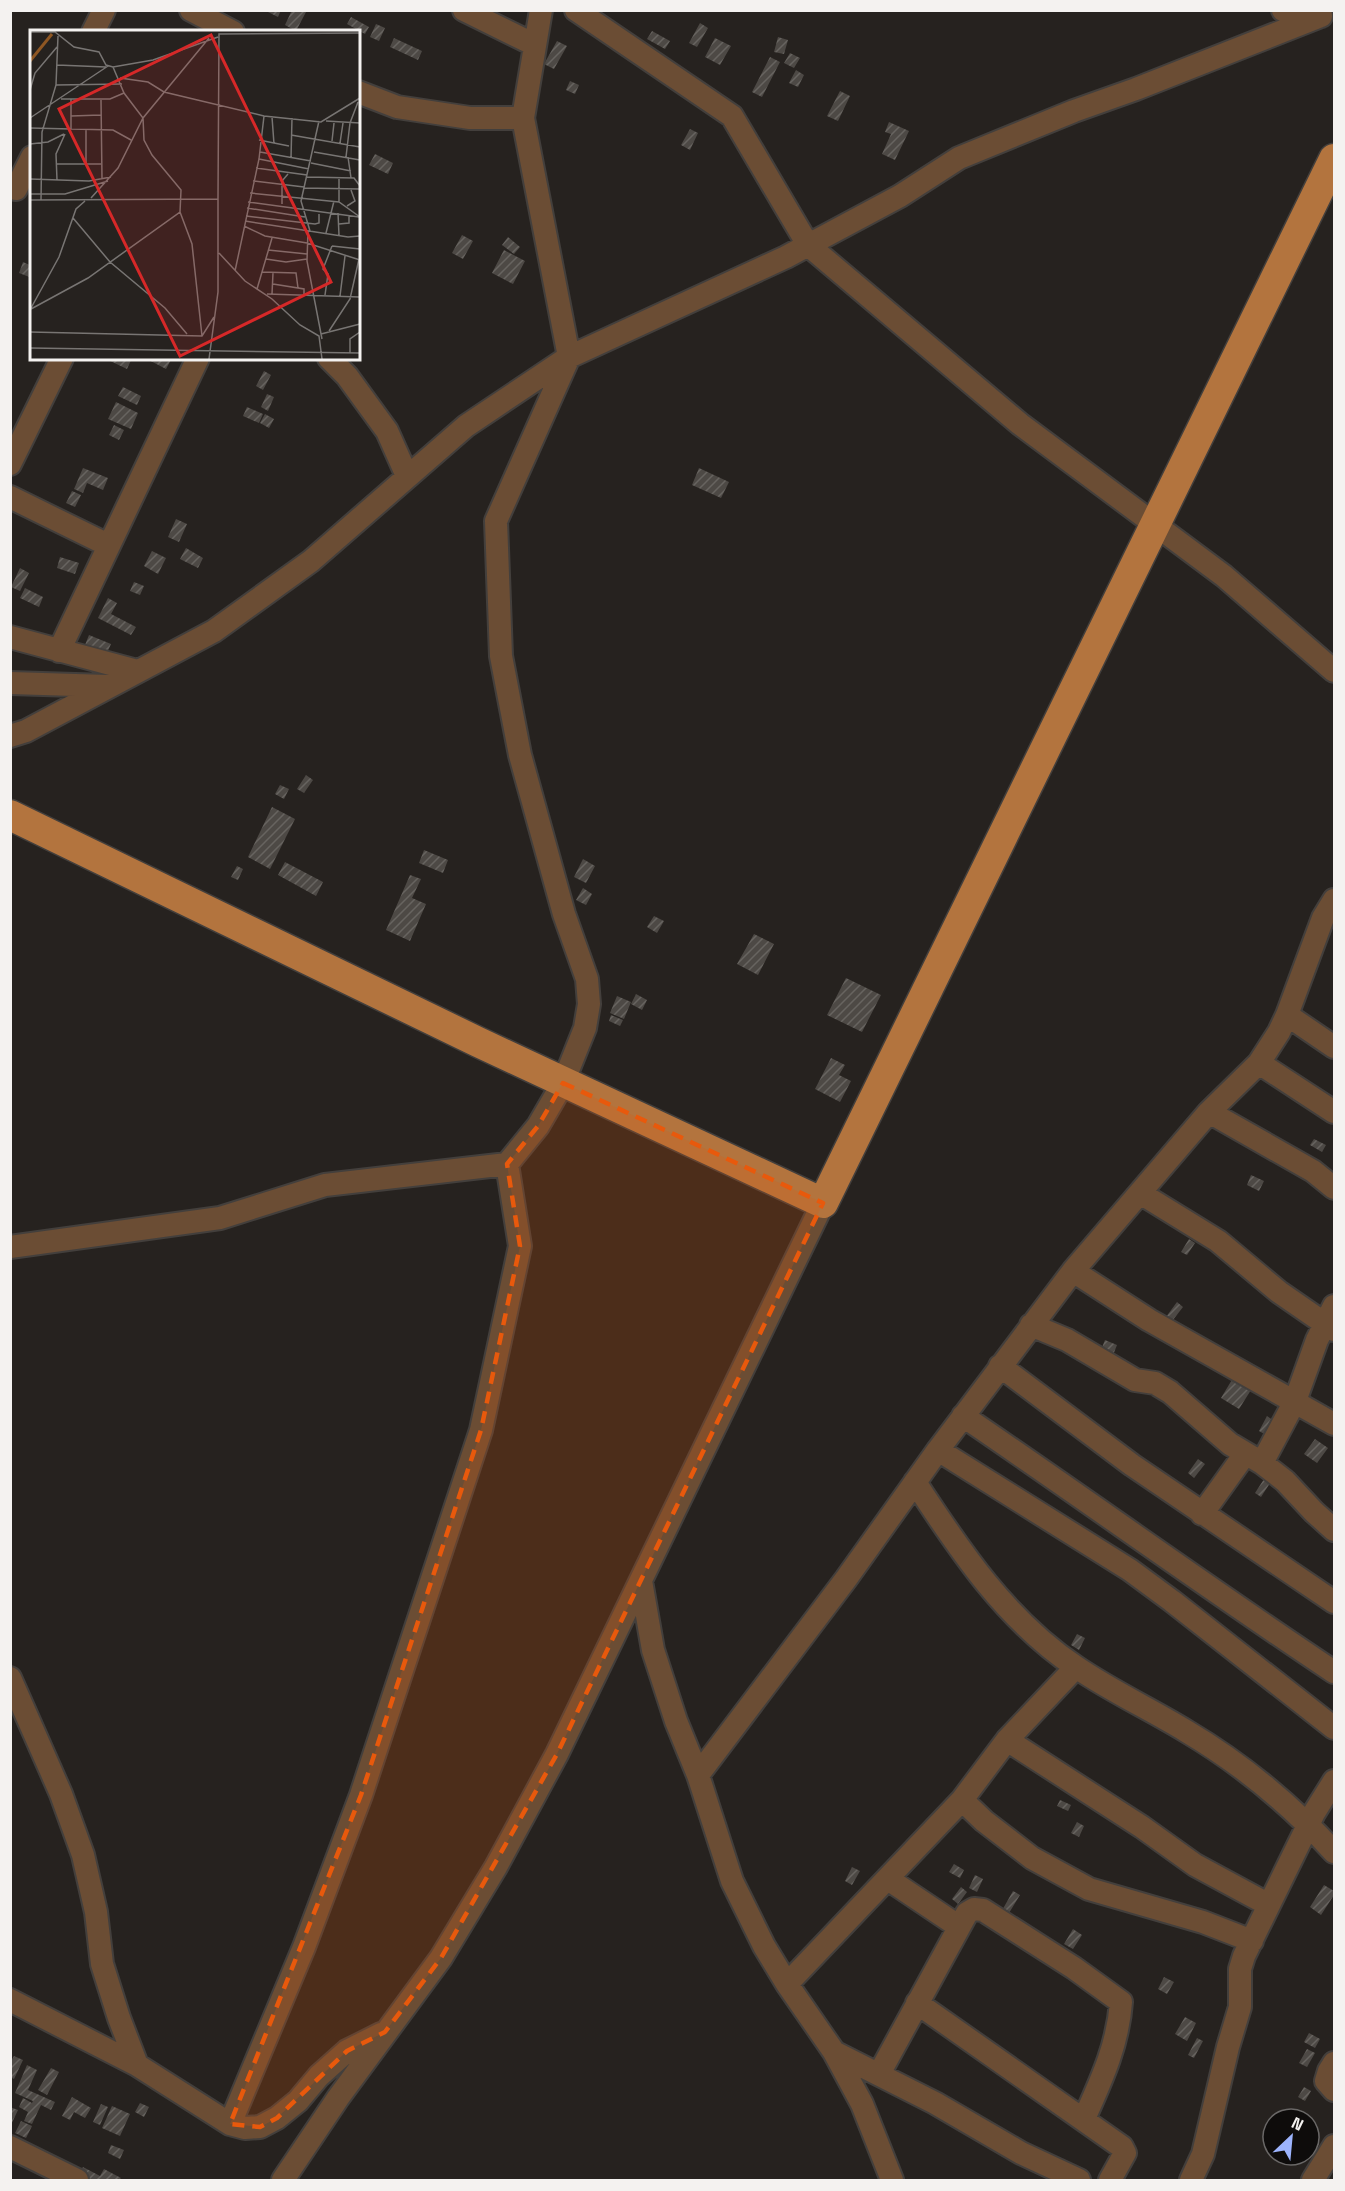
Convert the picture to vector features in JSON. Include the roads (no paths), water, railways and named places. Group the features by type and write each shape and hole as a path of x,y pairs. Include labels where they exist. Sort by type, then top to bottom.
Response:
{"main road":[{"path":"10,815 563,1083 823,1203 1335,159"}],"street":[{"path":"94,30 104,10"},
{"path":"191,10 230,30"},
{"path":"464,10 535,45"},
{"path":"10,1246 220,1218 325,1185 507,1164 538,1126 563,1083 585,1028 589,1004 587,979 564,914 520,755 501,657 496,521 569,357 523,118 541,10"},
{"path":"576,10 732,116 808,245 1020,424 1224,576 1335,671"},
{"path":"1283,10 1328,18"},
{"path":"10,736 26,731 214,631 311,561 466,426 569,357 808,245 900,196 959,158 1074,111 1328,18"},
{"path":"360,93 397,107 470,118 523,118"},
{"path":"19,191 30,162"},
{"path":"10,464 61,360"},
{"path":"59,651 197,360"},
{"path":"331,360 347,376 387,431 407,476"},
{"path":"10,497 108,545"},
{"path":"10,637 137,671"},
{"path":"10,683 111,686"},
{"path":"698,1774 846,1579 938,1450 1072,1271 1209,1112 1259,1063 1279,1032 1331,917"},
{"path":"1287,1015 1335,1047"},
{"path":"1259,1063 1335,1112"},
{"path":"1209,1112 1313,1171 1335,1188"},
{"path":"230,2124 304,1947 362,1795 481,1430 520,1246 507,1164"},
{"path":"1140,1192 1218,1241 1266,1282 1331,1320 1295,1401 1253,1458 1202,1514"},
{"path":"283,2181 338,2098 441,1958 496,1867 557,1754 823,1203"},
{"path":"1072,1271 1149,1320 1335,1424"},
{"path":"1031,1325 1067,1340 1135,1380 1155,1383 1177,1398 1230,1444 1285,1481 1314,1512 1335,1530"},
{"path":"1000,1366 1132,1465 1335,1602"},
{"path":"963,1416 1098,1508 1230,1603 1335,1672"},
{"path":"938,1450 1130,1570 1335,1728"},
{"path":"915,1482 958,1548 989,1587 1032,1632 1076,1667 1197,1737 1251,1776 1309,1824 1335,1852"},
{"path":"640,1581 653,1650 676,1721 698,1774 732,1881 764,1946 834,2052 862,2104 892,2181"},
{"path":"787,1984 962,1800 1007,1740 1076,1667"},
{"path":"10,1678 61,1794 83,1855 96,1912 102,1964 137,2065"},
{"path":"1007,1740 1142,1827 1201,1869 1269,1905"},
{"path":"1191,2181 1203,2154 1228,2047 1240,2007 1240,1969 1309,1824 1335,1781"},
{"path":"962,1800 984,1821 1032,1858 1089,1888 1203,1922 1252,1941"},
{"path":"888,1879 958,1926"},
{"path":"879,2074 958,1926 970,1910 984,1910 1074,1968 1121,2002 1116,2039 1084,2119"},
{"path":"10,2000 137,2065 230,2124 245,2128 260,2127 277,2118 298,2101 319,2076 347,2051 385,2032"},
{"path":"918,2003 1122,2148 1125,2153 1110,2181"},
{"path":"834,2052 935,2103 1022,2153 1079,2181"},
{"path":"1335,2063 1326,2081 1335,2090"},
{"path":"10,2147 77,2181"},
{"path":"1313,2181 1332,2158"}]}
